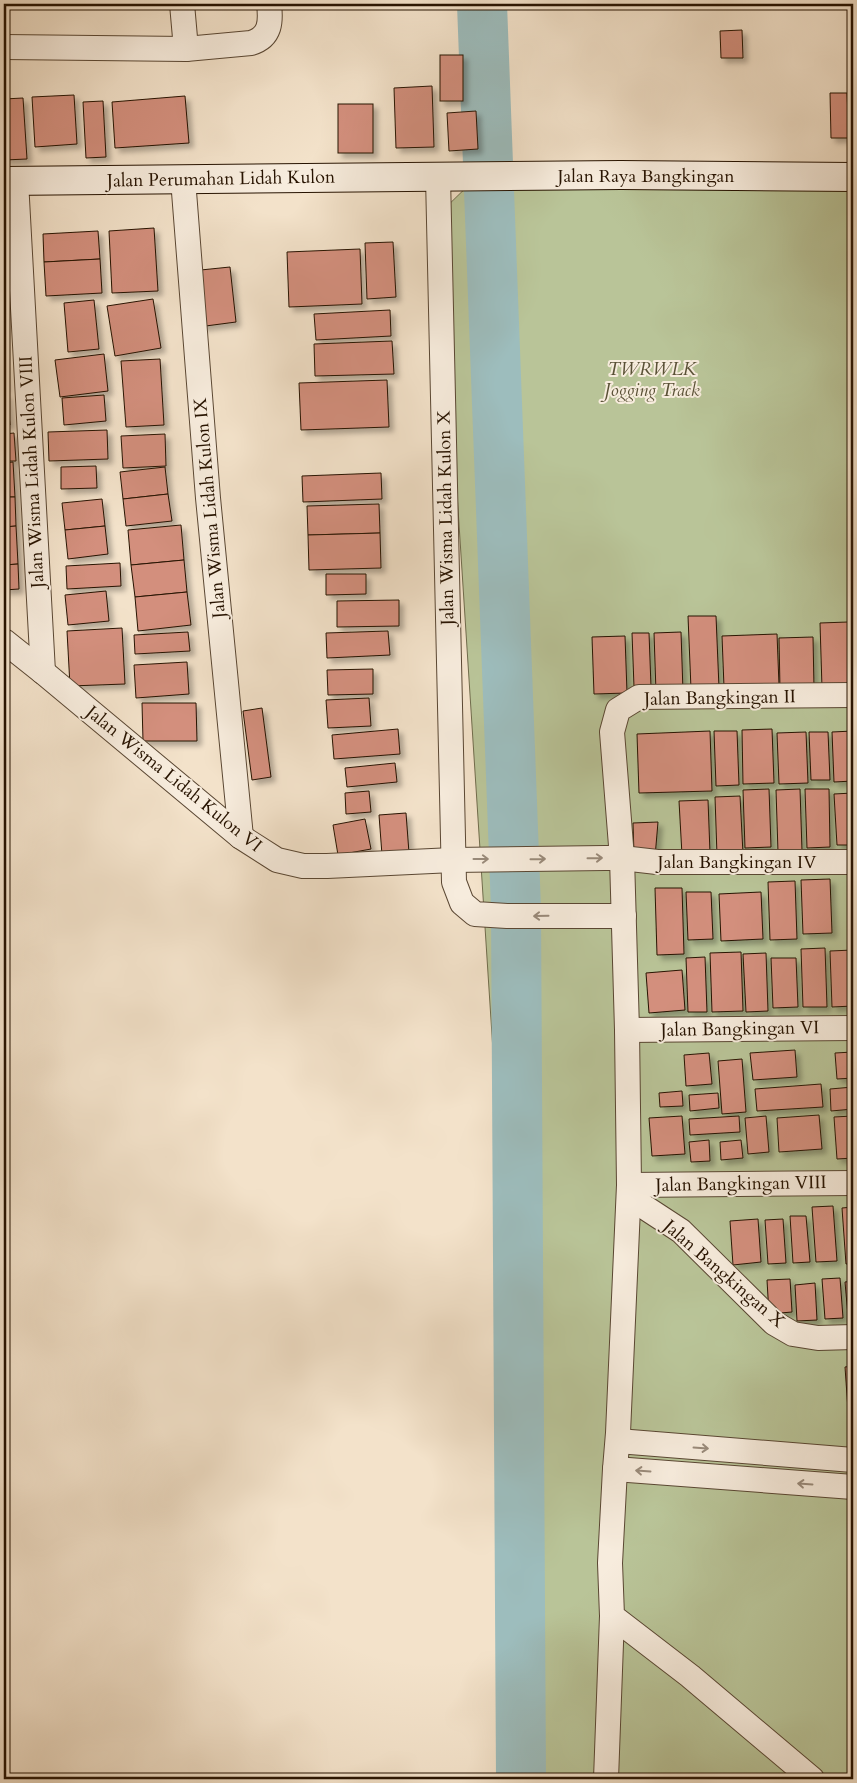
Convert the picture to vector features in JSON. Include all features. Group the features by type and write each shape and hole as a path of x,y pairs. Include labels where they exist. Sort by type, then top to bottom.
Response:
{"street":[{"path":"182,4 186,49"},
{"path":"4,47 186,49 261,40 267,33 271,19 269,4"},
{"name":"Jalan Raya Bangkingan","path":"438,177 853,177"},
{"name":"Jalan Perumahan Lidah Kulon","path":"10,181 438,177"},
{"name":"Jalan Wisma Lidah Kulon X","path":"438,177 453,871"},
{"name":"Jalan Wisma Lidah Kulon IX","path":"183,179 208,489 241,837"},
{"name":"Jalan Wisma Lidah Kulon VIII","path":"10,181 43,672"},
{"name":"Jalan Wisma Lidah Kulon VI","path":"4,641 241,837 277,860 303,866 453,871 509,859"},
{"name":"Jalan Bangkingan II","path":"606,1779 612,1616 610,1562 618,1441 629,1191 622,858 612,732 618,710 639,697 853,695"},
{"name":"Jalan Bangkingan IV","path":"509,859 622,858 657,862 853,862"},
{"path":"453,871 462,903 475,914 507,916 624,916"},
{"name":"Jalan Bangkingan VI","path":"627,1030 853,1028"},
{"name":"Jalan Bangkingan VIII","path":"629,1191 853,1183"},
{"name":"Jalan Bangkingan X","path":"629,1191 681,1231 774,1323 793,1334 818,1338 853,1337"},
{"path":"618,1441 853,1460"},
{"path":"615,1469 853,1487"},
{"path":"612,1616 690,1676 812,1779"}],"green space":[{"name":"TWRWLK Jogging Track","path":"478,176 853,177 853,1779 540,1779 439,214"}],"building":[{"path":"742,30 743,58 721,58 720,31"},
{"path":"440,55 463,55 463,101 440,101"},
{"path":"432,86 434,147 396,148 394,88"},
{"path":"851,90 853,90 853,139 852,139"},
{"path":"830,93 847,93 849,138 831,138"},
{"path":"74,95 77,144 35,147 32,97"},
{"path":"185,96 189,143 115,148 112,102"},
{"path":"23,98 27,159 4,160 4,99"},
{"path":"103,101 106,157 86,158 83,102"},
{"path":"338,104 373,104 373,153 338,153"},
{"path":"476,111 478,149 449,151 447,113"},
{"path":"154,228 158,291 112,293 109,231"},
{"path":"98,231 100,259 44,262 43,234"},
{"path":"393,242 396,297 367,299 365,243"},
{"path":"360,249 362,304 289,307 287,252"},
{"path":"100,259 102,293 46,296 44,262"},
{"path":"230,267 236,322 198,327 191,271"},
{"path":"153,299 161,348 115,356 107,306"},
{"path":"94,300 99,349 68,352 64,303"},
{"path":"390,310 391,336 316,340 314,314"},
{"path":"392,341 394,374 315,376 314,344"},
{"path":"104,354 108,391 60,397 55,360"},
{"path":"160,359 164,425 126,427 121,361"},
{"path":"4,364 6,389 4,389"},
{"path":"387,380 389,427 301,430 299,383"},
{"path":"7,393 10,425 4,425 4,394"},
{"path":"104,395 106,421 64,425 62,398"},
{"path":"107,430 108,459 49,461 48,432"},
{"path":"14,433 16,461 4,461 4,434"},
{"path":"165,434 166,466 123,468 121,436"},
{"path":"13,462 15,497 4,497 4,463"},
{"path":"96,466 97,488 61,489 61,467"},
{"path":"165,467 168,494 123,499 120,472"},
{"path":"381,473 382,499 303,502 302,476"},
{"path":"168,494 172,521 126,526 123,499"},
{"path":"4,497 15,497 16,526 4,527"},
{"path":"102,499 105,526 65,530 62,503"},
{"path":"379,504 380,533 308,535 307,506"},
{"path":"181,525 184,560 131,565 128,530"},
{"path":"16,526 18,564 4,565 4,527"},
{"path":"105,526 108,554 68,559 65,530"},
{"path":"380,533 381,568 309,570 308,535"},
{"path":"184,560 187,592 135,597 131,565"},
{"path":"120,563 121,586 67,589 66,566"},
{"path":"18,564 19,589 4,590 4,565"},
{"path":"326,574 366,574 366,594 326,595"},
{"path":"106,591 109,621 68,625 65,595"},
{"path":"187,592 191,625 138,631 135,597"},
{"path":"399,600 399,626 337,627 337,601"},
{"path":"688,616 716,616 719,688 691,689"},
{"path":"848,622 850,687 822,688 820,623"},
{"path":"122,628 125,684 70,686 67,631"},
{"path":"388,631 390,655 327,658 326,633"},
{"path":"188,632 190,651 135,654 134,635"},
{"path":"681,632 683,692 656,692 654,633"},
{"path":"632,633 649,633 651,687 634,687"},
{"path":"777,634 779,685 724,687 722,636"},
{"path":"625,636 627,693 594,694 592,637"},
{"path":"813,637 814,688 780,689 779,638"},
{"path":"187,662 189,694 136,698 134,665"},
{"path":"373,669 373,694 328,695 327,670"},
{"path":"369,698 371,726 328,728 326,700"},
{"path":"142,703 196,703 197,741 143,741"},
{"path":"262,708 271,777 252,780 243,711"},
{"path":"398,729 400,754 334,759 332,735"},
{"path":"772,729 774,783 743,784 742,730"},
{"path":"710,731 712,791 639,793 637,734"},
{"path":"714,731 737,731 739,785 716,786"},
{"path":"853,731 853,781 834,782 832,732"},
{"path":"806,732 808,783 779,784 777,733"},
{"path":"809,732 828,732 830,780 811,780"},
{"path":"395,763 397,782 347,787 345,768"},
{"path":"769,789 771,847 745,848 743,790"},
{"path":"800,789 802,851 778,852 776,790"},
{"path":"805,789 829,789 830,847 807,848"},
{"path":"369,791 371,812 346,814 345,793"},
{"path":"853,793 853,845 837,845 834,794"},
{"path":"740,796 743,854 717,855 715,797"},
{"path":"708,800 710,853 682,855 679,801"},
{"path":"406,813 409,853 382,855 379,815"},
{"path":"365,819 371,849 338,855 333,825"},
{"path":"658,822 655,857 634,854 633,823"},
{"path":"830,879 832,933 803,934 801,880"},
{"path":"795,881 797,939 770,940 768,882"},
{"path":"655,888 682,888 684,954 657,955"},
{"path":"686,892 711,892 713,939 688,940"},
{"path":"761,892 763,939 721,941 719,894"},
{"path":"825,948 827,1007 803,1007 801,949"},
{"path":"853,950 853,1006 832,1007 830,951"},
{"path":"741,952 743,1011 712,1012 710,953"},
{"path":"766,953 768,1011 746,1012 743,954"},
{"path":"705,957 707,1012 688,1012 686,958"},
{"path":"771,958 796,958 798,1007 773,1008"},
{"path":"682,970 685,1010 649,1013 646,973"},
{"path":"795,1050 797,1077 753,1080 750,1053"},
{"path":"853,1052 853,1078 837,1079 835,1053"},
{"path":"709,1053 712,1084 686,1086 684,1055"},
{"path":"742,1059 746,1112 722,1114 718,1061"},
{"path":"821,1084 823,1107 757,1111 755,1089"},
{"path":"853,1087 853,1109 831,1111 830,1089"},
{"path":"682,1091 683,1106 660,1107 659,1093"},
{"path":"718,1093 719,1108 690,1111 689,1095"},
{"path":"819,1115 822,1149 779,1152 777,1118"},
{"path":"682,1116 685,1154 652,1156 649,1118"},
{"path":"739,1116 740,1132 690,1135 689,1119"},
{"path":"766,1116 769,1152 748,1154 745,1118"},
{"path":"853,1116 853,1158 837,1159 834,1117"},
{"path":"709,1140 710,1161 691,1162 689,1142"},
{"path":"741,1140 743,1158 721,1160 720,1142"},
{"path":"833,1206 837,1261 816,1262 812,1207"},
{"path":"853,1207 853,1263 846,1264 842,1208"},
{"path":"790,1216 806,1216 810,1262 793,1263"},
{"path":"758,1219 761,1262 733,1265 730,1221"},
{"path":"783,1219 786,1263 768,1264 765,1220"},
{"path":"840,1278 843,1318 825,1319 822,1279"},
{"path":"790,1279 792,1312 769,1314 767,1280"},
{"path":"853,1281 853,1316 848,1316 845,1282"},
{"path":"815,1283 817,1320 797,1321 795,1285"},
{"path":"853,1366 853,1423 849,1424 845,1367"}],"waterway":[{"path":"482,4 516,909 521,1779"}]}
